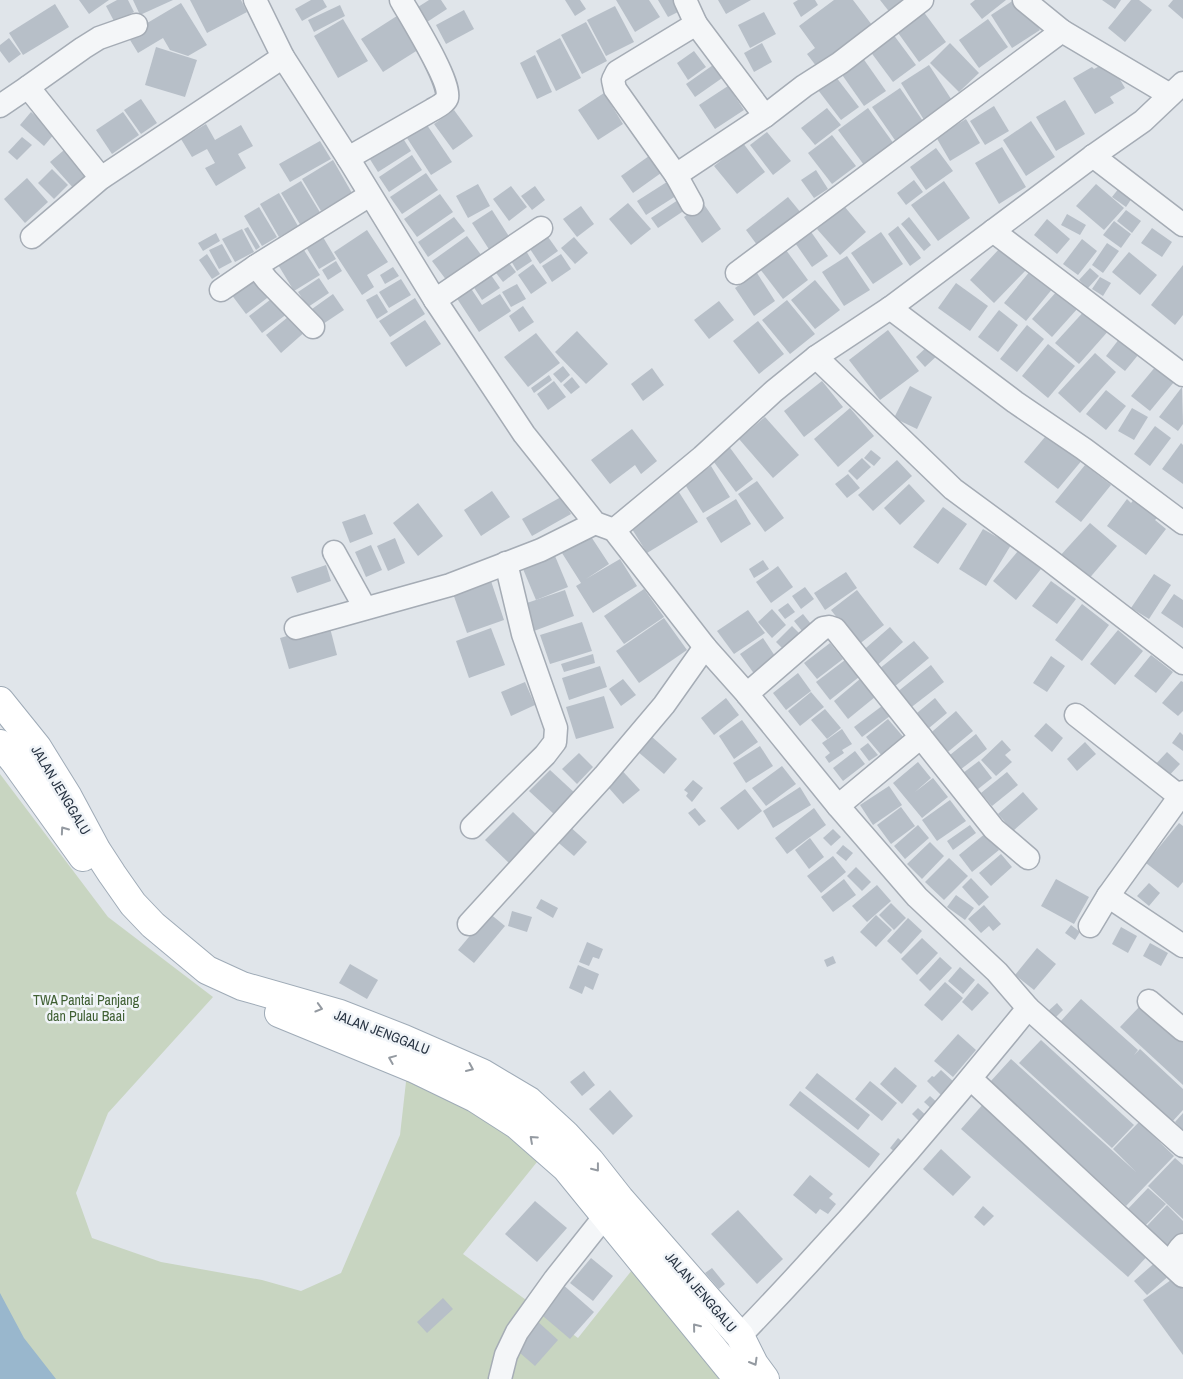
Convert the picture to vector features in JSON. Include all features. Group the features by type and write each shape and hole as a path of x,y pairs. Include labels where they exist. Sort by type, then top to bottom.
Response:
{"main road":[{"name":"JALAN JENGGALU","path":"0,701 36,747 68,797 129,908"},
{"name":"JALAN JENGGALU","path":"0,744 110,894 153,925 204,974 248,1001 413,1068 475,1098 517,1124 566,1168 738,1379"},
{"name":"JALAN JENGGALU","path":"204,974 340,1014 404,1039 482,1074 529,1101 565,1134 590,1161 620,1199 740,1336 754,1364 765,1379"}],"street":[{"path":"255,0 283,57 436,300 524,434 604,526 704,647 747,694 838,806 917,897 997,972 1022,1000 1183,1146"},
{"path":"348,158 432,110 444,102 447,97 447,88 442,74 401,0"},
{"path":"676,175 840,63 922,0"},
{"path":"296,628 450,585 604,526 702,457 774,391 816,357 890,308 1093,156 1143,121 1176,89 1062,31 1024,0"},
{"path":"692,204 676,175 615,89 612,80 617,72 694,8 765,116"},
{"path":"0,106 99,38 136,25"},
{"path":"737,273 1062,31"},
{"path":"32,237 101,178 283,57"},
{"path":"28,87 101,178"},
{"path":"1093,156 1183,225"},
{"path":"220,290 370,195"},
{"path":"436,300 541,228"},
{"path":"993,231 1183,375"},
{"path":"256,266 267,280 313,327"},
{"path":"890,308 1183,524"},
{"path":"816,357 953,489 1183,663"},
{"path":"334,552 365,608"},
{"path":"472,827 545,755 555,742 556,728 523,634 506,563"},
{"path":"747,694 823,628 835,629 994,829 1028,858"},
{"path":"469,924 604,776 664,705 704,647"},
{"path":"1076,715 1182,796 1108,896 1090,926"},
{"path":"838,806 921,737"},
{"path":"1108,896 1183,946"},
{"path":"740,1336 866,1201 971,1079 1022,1000"},
{"path":"1149,1000 1183,1030"},
{"path":"971,1079 1178,1271"},
{"path":"500,1379 506,1355 517,1332 555,1279 606,1216"},
{"path":"1178,1271 1174,1257 1183,1245"}],"green space":[{"name":"TWA Pantai Panjang dan Pulau Baai","path":"0,774 108,917 213,997 108,1113 76,1193 92,1238 161,1262 262,1280 301,1291 341,1273 400,1135 407,1073 476,1108 541,1157 463,1254 578,1338 636,1265 719,1379 0,1379"}],"water":[{"path":"0,1293 24,1338 56,1379 0,1379"}],"building":[{"path":"79,0 109,0 89,14"},
{"path":"117,0 128,0 134,12 115,23 106,6"},
{"path":"133,0 173,0 140,15"},
{"path":"190,0 241,0 247,12 207,33"},
{"path":"311,0 323,0 327,7 302,21 295,9"},
{"path":"429,0 441,0 447,9 427,22 418,7"},
{"path":"565,0 580,0 586,9 575,16"},
{"path":"616,0 649,0 660,17 635,32"},
{"path":"658,0 684,0 688,7 668,17"},
{"path":"718,0 751,0 726,14"},
{"path":"798,0 815,0 818,5 801,17 793,3"},
{"path":"834,0 853,0 875,29 820,71 807,54 815,48 799,26"},
{"path":"880,0 910,0 891,14"},
{"path":"975,0 1006,0 982,19 970,4"},
{"path":"1014,0 1020,0 1040,30 1012,48 991,15"},
{"path":"1102,0 1121,0 1115,9"},
{"path":"1131,0 1139,0 1152,10 1125,42 1108,28"},
{"path":"1173,0 1183,0 1183,19 1168,6"},
{"path":"181,3 207,45 188,56 170,50 163,38 138,53 127,35"},
{"path":"55,4 69,27 23,55 9,33"},
{"path":"340,5 345,16 314,32 308,20"},
{"path":"615,6 634,42 606,56 587,20"},
{"path":"464,10 474,29 446,44 436,25"},
{"path":"923,11 946,42 919,62 896,30"},
{"path":"764,12 776,34 750,48 738,25"},
{"path":"400,14 421,48 383,72 361,39"},
{"path":"343,19 368,61 338,78 314,36"},
{"path":"988,19 1008,47 979,68 959,40"},
{"path":"586,22 607,61 582,74 561,35"},
{"path":"893,34 916,65 893,82 870,51"},
{"path":"9,38 21,54 9,63 0,51 0,45"},
{"path":"560,38 581,78 556,91 536,51"},
{"path":"762,43 772,62 754,72 744,53"},
{"path":"950,43 979,73 959,92 930,63"},
{"path":"156,47 197,60 185,97 145,85"},
{"path":"694,51 706,67 688,80 677,63"},
{"path":"860,54 886,91 864,106 838,69"},
{"path":"535,55 552,92 537,99 520,63"},
{"path":"1109,61 1125,88 1110,97 1114,103 1095,114 1073,78 1092,67 1094,69"},
{"path":"716,63 725,76 695,97 686,84"},
{"path":"929,65 955,105 926,123 901,83"},
{"path":"836,77 859,107 841,120 818,90"},
{"path":"728,86 744,110 715,129 699,105"},
{"path":"900,88 925,124 897,143 872,107"},
{"path":"604,93 623,124 598,140 578,110"},
{"path":"141,99 157,123 141,134 124,110"},
{"path":"1065,100 1085,134 1056,151 1036,117"},
{"path":"994,106 1009,131 985,145 970,121"},
{"path":"827,108 841,125 815,145 801,128"},
{"path":"868,108 894,144 864,165 838,130"},
{"path":"454,110 473,136 453,150 434,124"},
{"path":"31,112 55,133 44,146 20,125"},
{"path":"123,112 139,135 112,154 96,130"},
{"path":"966,119 980,143 950,161 936,137"},
{"path":"1031,121 1055,157 1026,176 1003,140"},
{"path":"206,124 215,140 241,125 253,146 238,154 246,168 216,186 205,168 215,163 207,149 192,157 181,139"},
{"path":"427,125 452,162 431,175 407,138"},
{"path":"399,132 411,151 378,172 366,153"},
{"path":"767,132 791,161 773,175 750,145"},
{"path":"832,135 856,166 832,184 808,153"},
{"path":"22,137 32,145 17,160 8,152"},
{"path":"320,141 331,159 290,182 279,164"},
{"path":"743,143 765,172 737,194 714,166"},
{"path":"70,145 94,173 75,190 50,162"},
{"path":"1002,147 1026,187 999,204 975,163"},
{"path":"936,148 953,171 926,190 910,167"},
{"path":"656,151 668,168 633,193 621,176"},
{"path":"412,155 422,170 389,192 379,177"},
{"path":"333,160 352,193 321,211 302,179"},
{"path":"52,169 68,185 54,199 38,183"},
{"path":"816,170 828,189 814,198 801,180"},
{"path":"426,173 438,190 402,214 390,197"},
{"path":"27,178 48,202 25,223 4,199"},
{"path":"670,180 679,194 646,215 637,201"},
{"path":"914,180 923,192 906,205 897,193"},
{"path":"301,181 321,214 301,226 281,193"},
{"path":"944,181 970,218 938,241 911,205"},
{"path":"478,184 490,206 468,218 456,196"},
{"path":"1096,184 1124,208 1104,230 1076,206"},
{"path":"511,186 527,207 509,221 493,199"},
{"path":"535,186 545,200 532,210 521,196"},
{"path":"1119,188 1132,198 1126,207 1112,197"},
{"path":"279,193 298,226 279,237 260,204"},
{"path":"440,194 453,212 417,237 404,219"},
{"path":"684,196 691,206 658,228 651,218"},
{"path":"788,197 806,219 763,253 746,230"},
{"path":"628,203 651,229 631,245 609,219"},
{"path":"703,203 721,229 702,243 684,217"},
{"path":"581,206 594,224 577,237 563,219"},
{"path":"844,206 866,232 840,255 817,229"},
{"path":"259,207 277,237 262,246 244,216"},
{"path":"492,210 512,241 492,254 472,223"},
{"path":"1126,210 1141,221 1132,233 1117,221"},
{"path":"1067,214 1086,225 1080,235 1061,225"},
{"path":"454,217 465,231 428,257 418,242"},
{"path":"909,217 931,245 924,251 901,224"},
{"path":"1047,219 1070,239 1057,254 1034,235"},
{"path":"1114,221 1131,234 1121,248 1103,235"},
{"path":"898,226 921,258 910,266 888,234"},
{"path":"248,227 260,247 256,250 244,229"},
{"path":"1152,228 1172,242 1162,257 1141,243"},
{"path":"242,229 254,252 235,262 222,239"},
{"path":"809,229 828,256 812,267 793,240"},
{"path":"367,230 388,262 367,275 374,287 362,295 334,252"},
{"path":"320,232 336,259 319,269 303,242"},
{"path":"881,232 903,264 873,284 851,253"},
{"path":"216,233 220,241 203,251 198,243"},
{"path":"546,234 558,251 540,264 528,246"},
{"path":"467,236 482,256 447,281 432,261"},
{"path":"574,237 588,253 575,264 561,248"},
{"path":"1082,239 1097,251 1078,275 1063,264"},
{"path":"1107,243 1119,251 1103,273 1092,265"},
{"path":"222,244 232,262 219,269 209,250"},
{"path":"302,247 320,275 294,291 277,263"},
{"path":"1001,247 1026,270 994,303 970,280"},
{"path":"525,249 532,261 517,271 510,259"},
{"path":"786,250 808,280 783,299 760,269"},
{"path":"1129,252 1157,275 1140,295 1112,272"},
{"path":"207,254 220,274 212,279 199,260"},
{"path":"561,254 571,269 552,282 542,266"},
{"path":"847,256 870,290 844,306 822,272"},
{"path":"506,259 516,272 503,282 493,269"},
{"path":"336,261 342,271 328,280 322,270"},
{"path":"533,264 547,283 531,294 518,275"},
{"path":"1183,265 1183,315 1175,325 1151,305"},
{"path":"393,267 399,276 385,284 380,275"},
{"path":"257,268 275,292 246,314 228,290"},
{"path":"1090,268 1099,276 1088,288 1079,280"},
{"path":"1031,270 1053,288 1026,321 1004,303"},
{"path":"757,273 775,301 754,316 735,288"},
{"path":"491,275 500,288 482,300 473,286"},
{"path":"1100,277 1111,283 1103,296 1092,289"},
{"path":"319,278 329,293 308,307 298,292"},
{"path":"401,279 411,295 389,308 379,292"},
{"path":"815,280 840,310 815,329 791,300"},
{"path":"956,283 988,306 970,331 938,308"},
{"path":"517,284 526,299 511,307 502,292"},
{"path":"470,287 482,305 500,294 511,311 479,332 456,297"},
{"path":"1058,290 1078,308 1052,337 1032,319"},
{"path":"279,293 292,310 262,333 249,316"},
{"path":"333,294 344,310 323,324 312,309"},
{"path":"377,294 388,312 377,319 366,300"},
{"path":"415,298 425,314 390,337 379,321"},
{"path":"787,300 815,334 790,354 762,320"},
{"path":"719,301 734,320 709,339 694,320"},
{"path":"523,306 534,322 519,332 509,316"},
{"path":"1087,308 1110,329 1079,364 1055,343"},
{"path":"999,310 1018,325 998,352 978,337"},
{"path":"293,313 307,330 281,353 266,335"},
{"path":"425,320 441,344 406,367 390,343"},
{"path":"758,321 784,354 759,374 733,341"},
{"path":"1027,325 1044,339 1017,372 1000,359"},
{"path":"888,330 919,371 880,400 849,360"},
{"path":"577,331 608,364 586,384 555,352"},
{"path":"536,333 560,363 528,387 504,357"},
{"path":"1123,334 1143,349 1125,371 1106,356"},
{"path":"931,343 940,353 925,367 916,357"},
{"path":"1048,344 1075,366 1048,398 1022,376"},
{"path":"1095,353 1116,372 1080,413 1058,393"},
{"path":"563,366 570,375 561,383 553,374"},
{"path":"1156,366 1174,382 1150,411 1131,396"},
{"path":"652,368 664,385 643,401 631,384"},
{"path":"549,375 552,380 534,393 531,388"},
{"path":"572,377 580,387 571,394 563,385"},
{"path":"554,381 566,397 548,410 537,394"},
{"path":"822,381 843,407 804,437 784,411"},
{"path":"910,386 932,397 917,429 894,418"},
{"path":"1182,387 1183,424 1178,431 1159,417"},
{"path":"1106,390 1126,406 1106,430 1086,414"},
{"path":"850,408 874,436 838,467 814,439"},
{"path":"1132,408 1148,417 1134,440 1118,431"},
{"path":"765,417 799,455 773,478 739,439"},
{"path":"1155,426 1171,438 1150,466 1134,454"},
{"path":"632,429 657,461 641,474 635,465 610,484 591,460"},
{"path":"1050,431 1083,459 1058,489 1024,462"},
{"path":"725,441 753,479 736,492 708,454"},
{"path":"1181,443 1183,445 1183,484 1162,469"},
{"path":"871,450 881,458 874,466 864,458"},
{"path":"862,458 871,467 857,480 848,471"},
{"path":"897,460 912,476 873,511 858,495"},
{"path":"1085,465 1111,485 1081,522 1055,502"},
{"path":"711,466 730,497 703,513 684,483"},
{"path":"848,474 860,488 847,498 835,484"},
{"path":"757,481 784,518 765,532 738,494"},
{"path":"909,484 925,501 900,525 884,508"},
{"path":"677,489 698,522 647,553 627,521"},
{"path":"492,491 510,517 481,536 464,510"},
{"path":"561,497 571,514 532,536 522,519"},
{"path":"1136,497 1160,515 1155,520 1166,529 1146,555 1107,526 1127,499 1131,503"},
{"path":"736,499 751,524 721,543 706,518"},
{"path":"418,503 443,536 418,556 393,523"},
{"path":"943,507 967,524 938,564 913,547"},
{"path":"365,514 373,534 350,543 342,522"},
{"path":"1090,523 1117,546 1087,581 1059,557"},
{"path":"983,529 1011,545 986,586 959,569"},
{"path":"590,535 609,564 586,579 620,559 637,586 593,613 576,586 581,583 562,553"},
{"path":"395,538 405,563 388,571 377,546"},
{"path":"371,545 382,570 366,577 355,552"},
{"path":"1018,551 1041,569 1016,600 993,581"},
{"path":"555,556 568,587 536,600 523,569"},
{"path":"763,560 769,569 754,578 749,569"},
{"path":"326,565 331,581 297,593 291,577"},
{"path":"778,566 793,587 771,603 756,582"},
{"path":"846,572 857,588 825,610 814,593"},
{"path":"1154,574 1171,585 1149,619 1131,608"},
{"path":"489,575 504,620 467,633 451,588"},
{"path":"1051,581 1076,599 1057,624 1032,606"},
{"path":"805,587 814,599 801,609 792,596"},
{"path":"644,589 664,617 624,644 604,616"},
{"path":"565,590 574,616 534,631 524,604"},
{"path":"857,590 884,625 858,645 831,610"},
{"path":"1174,594 1183,600 1183,628 1161,613"},
{"path":"788,603 795,612 785,619 778,610"},
{"path":"1082,604 1109,625 1082,661 1055,640"},
{"path":"772,609 786,625 772,638 758,622"},
{"path":"748,610 765,633 734,654 717,631"},
{"path":"803,614 811,624 802,631 794,621"},
{"path":"664,618 687,650 639,683 616,651"},
{"path":"582,622 592,651 550,664 540,635"},
{"path":"329,624 337,655 289,669 280,638"},
{"path":"792,626 800,634 784,650 776,642"},
{"path":"890,627 903,642 873,669 859,654"},
{"path":"491,628 505,665 469,678 456,641"},
{"path":"1118,630 1143,651 1115,685 1090,664"},
{"path":"763,638 777,659 755,675 740,654"},
{"path":"914,641 929,658 894,687 879,669"},
{"path":"830,643 843,659 817,679 804,663"},
{"path":"593,654 595,663 564,672 561,664"},
{"path":"1151,655 1173,672 1156,693 1134,676"},
{"path":"1051,656 1065,666 1047,692 1033,683"},
{"path":"845,660 859,677 830,700 816,682"},
{"path":"931,665 944,682 909,709 896,693"},
{"path":"600,666 607,687 569,700 562,678"},
{"path":"798,673 811,691 786,710 773,693"},
{"path":"623,679 636,695 621,706 609,689"},
{"path":"860,679 875,697 848,719 834,701"},
{"path":"1181,681 1183,682 1183,711 1178,716 1162,703"},
{"path":"525,682 535,705 511,716 501,692"},
{"path":"811,692 824,707 800,726 788,711"},
{"path":"604,696 614,728 576,739 566,707"},
{"path":"726,698 739,715 714,735 701,718"},
{"path":"935,698 947,713 923,733 911,718"},
{"path":"882,706 890,716 862,737 854,727"},
{"path":"825,709 841,728 827,739 811,720"},
{"path":"956,711 973,731 943,756 926,737"},
{"path":"888,719 905,739 883,757 866,737"},
{"path":"742,720 758,742 734,759 719,736"},
{"path":"1046,723 1063,738 1052,752 1034,736"},
{"path":"842,729 852,744 842,750 844,753 829,763 825,757 830,753 822,743"},
{"path":"1180,732 1183,735 1183,751 1172,743"},
{"path":"976,734 987,749 956,773 945,759"},
{"path":"651,736 677,759 664,774 637,751"},
{"path":"1002,740 1011,750 1005,755 1012,762 996,776 981,760"},
{"path":"1085,742 1096,754 1077,771 1067,759"},
{"path":"868,743 878,755 869,761 860,749"},
{"path":"760,746 773,766 746,783 733,763"},
{"path":"855,751 865,764 843,781 833,768"},
{"path":"1167,752 1180,764 1165,780 1152,768"},
{"path":"579,753 593,767 577,784 562,769"},
{"path":"979,761 992,778 973,793 959,776"},
{"path":"918,762 931,778 915,792 933,778 948,797 922,818 893,783"},
{"path":"617,765 640,790 623,804 601,779"},
{"path":"782,766 796,784 766,806 752,788"},
{"path":"550,770 577,795 556,816 529,791"},
{"path":"1007,772 1018,785 992,806 981,793"},
{"path":"693,780 703,788 692,802 686,796 688,793 684,790"},
{"path":"889,786 902,805 873,825 860,805"},
{"path":"800,787 811,805 773,828 763,811"},
{"path":"745,789 762,811 738,830 720,808"},
{"path":"1023,792 1038,809 1013,831 998,814"},
{"path":"950,800 966,821 937,841 922,820"},
{"path":"901,807 915,826 891,844 877,825"},
{"path":"695,808 706,821 699,826 688,813"},
{"path":"814,808 826,825 787,854 775,838"},
{"path":"513,812 540,838 512,866 485,840"},
{"path":"1179,823 1183,826 1183,882 1178,888 1146,863"},
{"path":"568,825 587,842 574,856 554,839"},
{"path":"918,825 929,838 905,859 894,846"},
{"path":"970,825 976,833 953,850 947,841"},
{"path":"833,829 841,837 831,846 823,838"},
{"path":"986,833 999,850 972,872 959,855"},
{"path":"810,838 824,857 809,869 795,850"},
{"path":"930,842 944,856 922,879 907,864"},
{"path":"843,845 853,853 846,861 836,853"},
{"path":"1001,854 1012,867 991,886 979,873"},
{"path":"833,856 846,872 821,893 807,876"},
{"path":"949,858 968,876 944,900 925,882"},
{"path":"856,867 871,882 862,891 847,876"},
{"path":"971,878 989,897 979,906 962,887"},
{"path":"844,879 856,895 833,912 821,897"},
{"path":"1056,879 1089,897 1074,924 1041,906"},
{"path":"1149,883 1160,893 1149,906 1137,896"},
{"path":"877,885 891,901 867,922 852,906"},
{"path":"956,895 974,908 965,920 947,907"},
{"path":"541,899 558,908 553,918 536,908"},
{"path":"891,903 906,918 894,930 879,915"},
{"path":"984,905 1001,924 993,931 989,926 981,933 968,919"},
{"path":"512,911 532,917 527,932 508,926"},
{"path":"489,913 505,926 474,963 458,950"},
{"path":"876,915 892,930 876,947 860,932"},
{"path":"908,918 922,931 901,954 887,941"},
{"path":"1071,925 1080,932 1075,940 1065,933"},
{"path":"1121,927 1137,936 1128,953 1112,944"},
{"path":"922,938 938,953 917,975 901,959"},
{"path":"587,942 603,949 599,959 593,957 589,966 579,962"},
{"path":"1150,943 1168,953 1161,966 1143,956"},
{"path":"1037,948 1056,964 1034,990 1015,975"},
{"path":"833,956 836,963 827,967 824,960"},
{"path":"940,957 952,968 930,991 919,980"},
{"path":"350,964 378,980 367,999 339,983"},
{"path":"578,965 599,974 593,990 585,986 582,994 569,988"},
{"path":"960,967 975,980 963,994 948,981"},
{"path":"945,982 963,998 942,1021 924,1005"},
{"path":"978,983 989,993 972,1011 962,1002"},
{"path":"1081,999 1138,1050 1134,1055 1140,1049 1183,1089 1183,1110 1171,1123 1060,1022"},
{"path":"1057,1003 1063,1010 1053,1020 1046,1013"},
{"path":"1142,1004 1183,1041 1183,1085 1120,1027"},
{"path":"958,1034 976,1050 953,1077 934,1061"},
{"path":"1041,1040 1134,1125 1112,1148 1019,1063"},
{"path":"1011,1059 1136,1172 1113,1149 1139,1122 1174,1156 1126,1206 990,1082"},
{"path":"895,1067 917,1086 902,1104 880,1084"},
{"path":"941,1070 954,1082 941,1095 927,1081"},
{"path":"584,1071 595,1085 582,1096 570,1082"},
{"path":"817,1073 870,1115 858,1130 805,1088"},
{"path":"870,1081 897,1103 882,1121 855,1099"},
{"path":"610,1090 633,1116 613,1135 589,1109"},
{"path":"800,1091 880,1154 869,1168 789,1105"},
{"path":"930,1096 941,1106 935,1112 924,1102"},
{"path":"985,1102 1152,1251 1128,1277 961,1129"},
{"path":"918,1108 929,1118 923,1125 912,1114"},
{"path":"1183,1113 1183,1130 1175,1122"},
{"path":"898,1138 904,1143 896,1153 890,1148"},
{"path":"941,1149 971,1177 953,1196 923,1169"},
{"path":"1175,1158 1183,1165 1183,1219 1148,1186"},
{"path":"810,1175 833,1194 829,1198 836,1204 828,1214 820,1209 816,1214 793,1195"},
{"path":"1148,1188 1166,1204 1142,1229 1124,1213"},
{"path":"535,1201 567,1228 537,1262 505,1234"},
{"path":"1167,1205 1183,1221 1183,1233 1165,1252 1143,1230"},
{"path":"983,1206 994,1216 984,1226 974,1217"},
{"path":"738,1210 783,1259 757,1284 711,1234"},
{"path":"591,1258 613,1276 593,1301 570,1283"},
{"path":"1158,1260 1171,1274 1147,1295 1134,1281"},
{"path":"712,1268 725,1284 719,1289 705,1273"},
{"path":"1178,1275 1183,1281 1183,1355 1143,1300"},
{"path":"561,1283 594,1312 570,1339 537,1311"},
{"path":"443,1298 453,1309 427,1333 417,1322"},
{"path":"536,1320 558,1340 535,1366 512,1346"}]}
